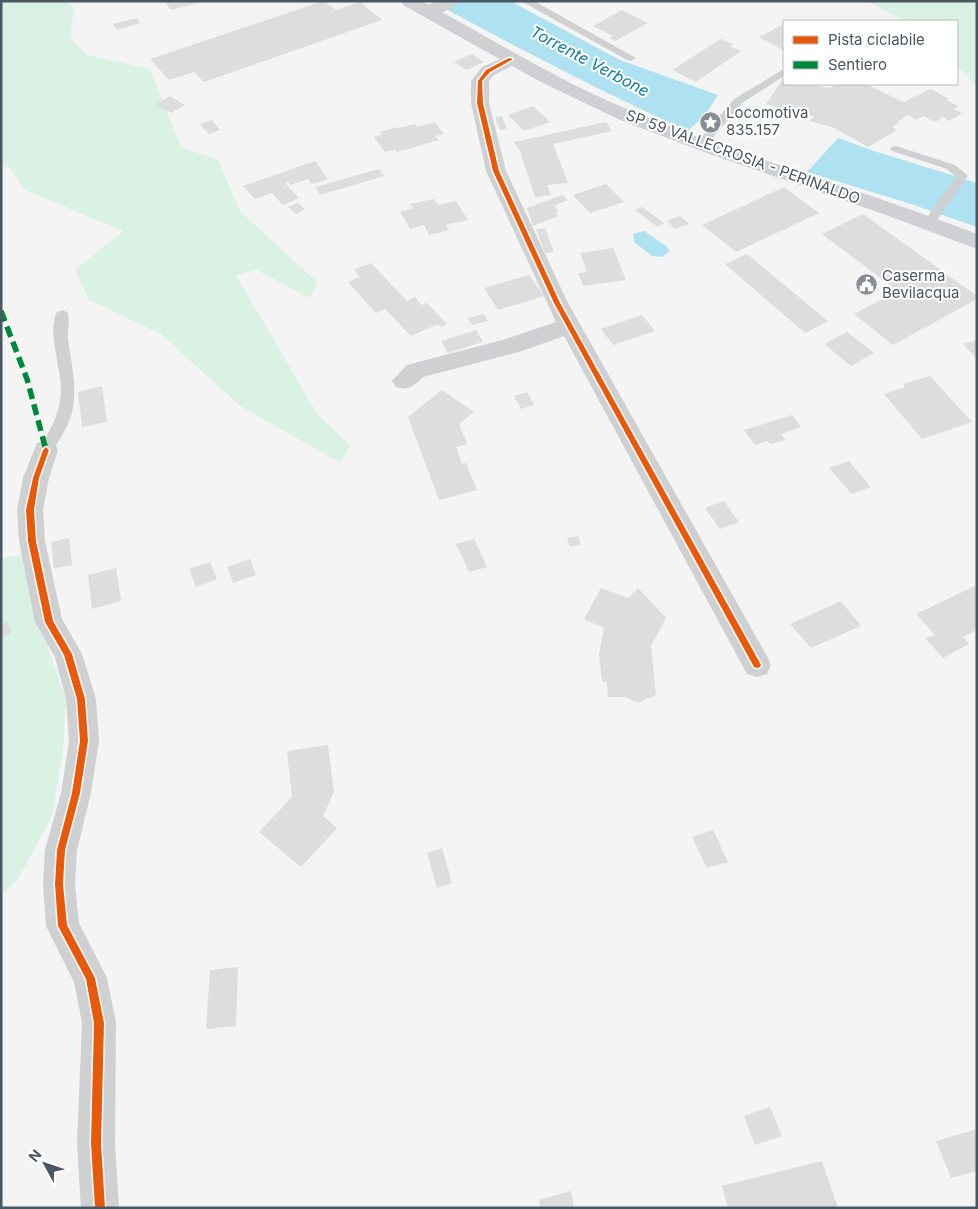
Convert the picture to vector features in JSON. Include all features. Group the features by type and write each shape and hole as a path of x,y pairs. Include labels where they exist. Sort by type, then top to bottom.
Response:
{"main road":[{"name":"SP 59 VALLECROSIA - PERINALDO","path":"409,1 438,7 511,59 560,86 625,116 701,145 932,219 977,242"}],"street":[{"path":"511,59 488,71 480,81 480,103 496,171 557,303 757,665"},
{"path":"404,381 415,371 511,346 570,326"},
{"path":"46,450 36,478 30,510 32,541 49,622 68,654 81,699 84,741 76,793 61,850 59,884 63,926 90,978 98,1024 96,1143 100,1208"}],"lane":[{"path":"526,1 631,58"},
{"path":"701,145 738,101 783,73"},
{"path":"896,149 951,168 962,176 932,219"},
{"path":"46,450 60,428 66,410 68,389 61,335 62,315"}],"green space":[{"path":"1,1 69,1 74,9 70,38 87,55 150,69 181,147 218,160 240,211 318,283 309,298 257,270 236,275 318,415 350,445 341,463 240,406 161,334 89,300 75,270 123,231 25,190 10,168 1,166"},
{"path":"868,1 977,1 977,88 958,66 958,20 902,20"},
{"path":"22,555 51,657 66,700 63,751 52,816 18,879 1,895 1,558"}],"water":[{"name":"Torrente Verbone","path":"431,1 510,1 620,60 718,95 706,114 688,131 558,68"},
{"path":"838,138 977,183 977,227 914,205 807,172"},
{"path":"644,231 666,246 670,251 662,257 652,256 634,242 633,234"}],"building":[{"path":"164,1 201,1 201,2 171,10"},
{"path":"323,1 336,10 360,2 382,20 204,82 194,72 169,80 150,59"},
{"path":"622,10 648,23 615,41 610,38 613,36 593,26"},
{"path":"137,18 140,23 117,30 113,24"},
{"path":"783,25 783,50 759,37"},
{"path":"721,39 733,44 730,46 741,51 696,82 672,70"},
{"path":"472,54 484,62 467,70 454,62"},
{"path":"783,79 783,85 812,85 830,88 835,85 868,85 903,102 931,89 949,99 946,100 958,106 954,109 962,113 949,121 943,117 935,122 923,116 916,120 908,115 892,127 897,130 868,147 832,127 810,121 814,116 766,104"},
{"path":"170,96 185,105 171,113 155,105"},
{"path":"533,106 550,122 524,131 508,115"},
{"path":"502,116 507,129 500,130 495,117"},
{"path":"212,120 220,130 209,134 200,124"},
{"path":"435,122 444,134 435,136 439,140 397,152 395,150 385,152 374,137 382,135 380,132 398,127 415,124 417,127"},
{"path":"606,122 612,131 553,144 568,183 547,185 551,195 535,197 520,151 514,142"},
{"path":"315,161 328,179 312,184 308,179 291,185 288,182 285,183 299,198 283,205 272,193 255,199 243,186"},
{"path":"379,169 384,176 320,195 315,187"},
{"path":"606,184 624,202 590,213 573,195"},
{"path":"784,187 819,213 736,252 702,225"},
{"path":"562,195 568,200 554,206 559,211 555,212 559,216 533,226 527,208"},
{"path":"434,199 438,205 456,201 468,220 446,225 449,230 429,235 424,225 410,229 400,212 413,208 410,204"},
{"path":"298,203 305,209 296,214 288,207"},
{"path":"642,207 664,223 658,227 635,210"},
{"path":"863,214 977,296 977,299 893,345 854,314 898,291 822,234"},
{"path":"680,216 689,224 675,229 667,221"},
{"path":"545,228 554,252 545,253 536,229"},
{"path":"613,248 626,280 583,286 578,273 587,272 580,253"},
{"path":"747,254 828,321 805,333 725,264"},
{"path":"371,263 407,301 415,297 421,305 427,303 447,324 441,327 438,324 411,336 385,309 376,313 348,282 360,277 354,270"},
{"path":"529,275 544,296 498,310 484,288"},
{"path":"484,314 488,321 472,325 468,318"},
{"path":"642,315 655,331 613,345 601,329"},
{"path":"476,330 483,342 448,353 441,341"},
{"path":"847,332 874,353 851,366 824,344"},
{"path":"977,340 977,359 963,344"},
{"path":"930,376 972,422 922,439 884,394 905,387 903,384"},
{"path":"102,386 107,422 82,427 78,392"},
{"path":"442,390 474,412 459,424 467,444 456,447 462,464 466,463 477,490 439,500 408,417"},
{"path":"527,392 534,405 521,409 514,396"},
{"path":"792,415 801,427 781,434 786,440 770,444 767,441 755,445 744,430"},
{"path":"849,461 871,487 852,494 829,468"},
{"path":"724,501 739,522 720,529 705,508"},
{"path":"578,536 581,544 570,547 567,538"},
{"path":"69,538 72,565 54,569 51,542"},
{"path":"474,539 487,567 469,572 456,544"},
{"path":"250,559 256,575 233,583 227,567"},
{"path":"210,562 217,579 196,587 189,569"},
{"path":"116,568 121,601 92,609 88,575"},
{"path":"977,585 977,630 963,637 969,644 943,658 925,638 935,635 916,614"},
{"path":"601,588 628,598 638,588 666,618 651,646 656,695 638,703 626,697 608,697 607,682 602,681 599,654 604,628 584,619"},
{"path":"841,601 861,626 811,648 790,624"},
{"path":"8,622 11,634 1,637 1,625"},
{"path":"328,745 334,792 323,816 337,828 301,867 259,832 292,797 287,751"},
{"path":"713,830 728,862 707,868 692,837"},
{"path":"442,848 452,883 437,888 427,853"},
{"path":"238,967 236,1026 206,1029 210,970"},
{"path":"770,1107 782,1136 755,1145 744,1116"},
{"path":"977,1129 977,1171 951,1178 936,1141"},
{"path":"822,1161 838,1208 728,1208 722,1186"},
{"path":"571,1191 574,1208 540,1208 539,1200"}],"marked path":[{"path":"1,311 27,379 46,450"}],"cycle path":[{"path":"511,59 488,71 480,81 480,103 496,171 557,303 757,665"},
{"path":"46,450 36,478 30,510 32,541 49,622 68,654 81,699 84,741 76,793 61,850 59,884 63,926 90,978 99,1023 96,1143 100,1208"}],"place":[{"name":"Locomotiva 835.157","path":"710,122"},
{"name":"Caserma Bevilacqua","path":"866,285"}]}
